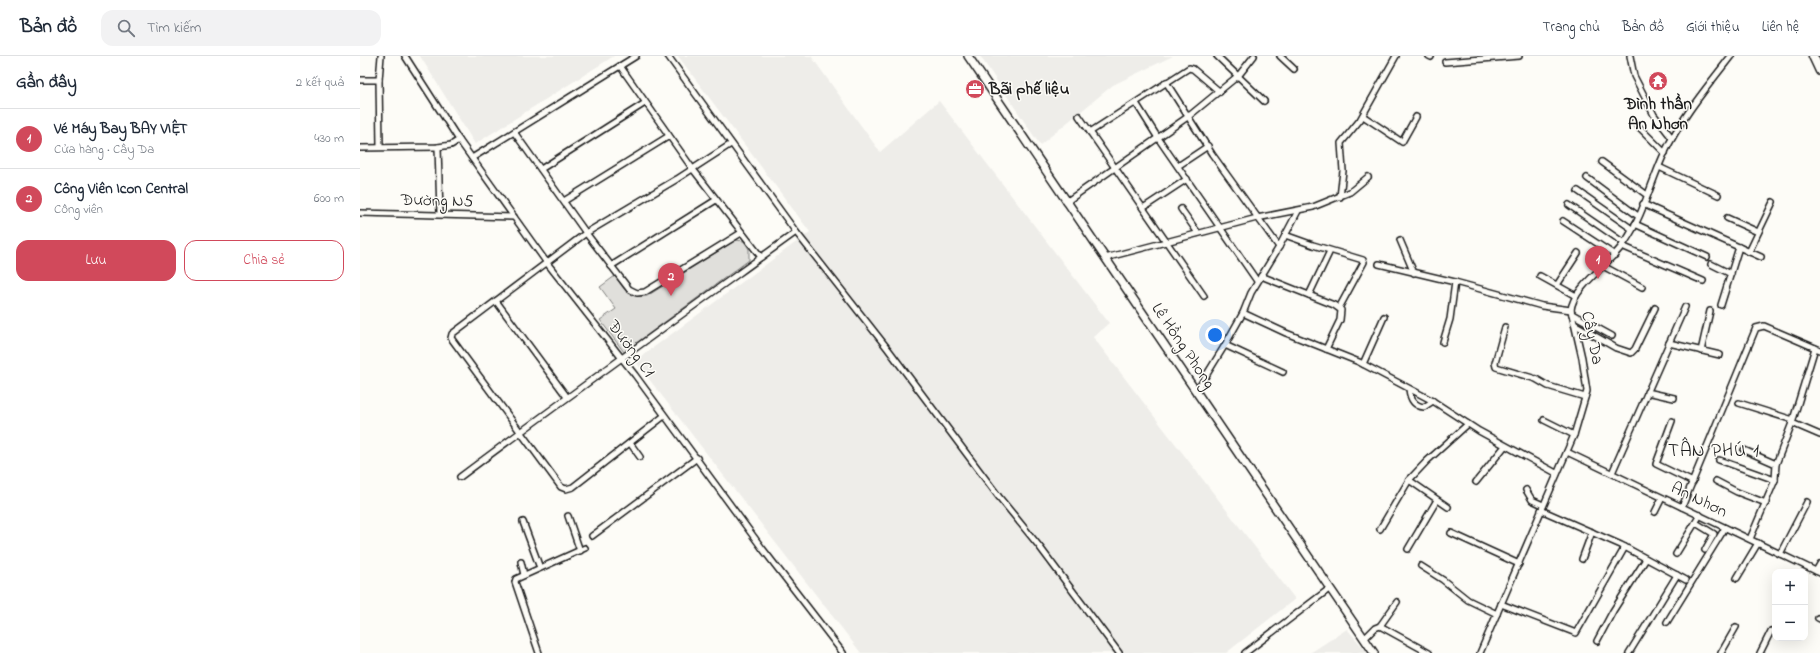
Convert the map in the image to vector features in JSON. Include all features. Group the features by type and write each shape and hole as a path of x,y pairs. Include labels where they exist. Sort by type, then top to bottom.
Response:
{"main road":[{"name":"Lê Hồng Phong","path":"968,56 1329,589 1374,653"},
{"path":"1813,56 1820,70"}],"street":[{"path":"380,147 379,80 381,56"},
{"name":"Đường C1","path":"405,56 459,140 547,263 623,359 762,548 843,653"},
{"path":"472,158 636,56"},
{"path":"668,56 796,232 888,350 999,497 1039,546 1119,653"},
{"path":"1217,56 1264,101"},
{"path":"1066,202 1189,116 1220,92 1239,76 1254,56"},
{"path":"1280,56 1294,69"},
{"path":"1340,197 1343,171 1341,143 1363,116 1396,56"},
{"path":"1445,62 1519,56"},
{"path":"1630,56 1634,76 1654,115 1672,138"},
{"name":"Cây Da","path":"1480,653 1500,604 1519,564 1556,473 1567,452 1586,397 1587,391 1585,374 1571,312 1572,302 1603,266 1615,255 1623,244 1634,226 1672,138 1706,87 1731,56"},
{"path":"620,66 692,168 760,257"},
{"path":"1090,132 1187,69 1191,68 1220,92"},
{"path":"360,80 379,80"},
{"path":"1166,82 1257,218 1279,247"},
{"path":"541,169 645,103"},
{"path":"1136,103 1158,138 1188,179 1257,281"},
{"path":"1079,116 1204,296"},
{"path":"1363,116 1402,142 1416,117"},
{"path":"1634,122 1665,152"},
{"path":"514,132 611,266 629,289 637,293 645,292 742,233"},
{"path":"564,201 669,136"},
{"path":"360,148 438,147 451,145 459,140"},
{"path":"664,416 573,488 561,488 451,338 452,334 586,233 731,144"},
{"path":"1178,166 1208,146"},
{"path":"438,147 440,214"},
{"path":"1602,162 1647,195"},
{"path":"1659,167 1718,195"},
{"path":"1105,258 1257,218 1298,211 1340,197 1350,192 1368,177"},
{"path":"1587,178 1638,216"},
{"path":"1143,208 1188,179"},
{"path":"1578,191 1634,226 1707,257"},
{"path":"611,266 716,200"},
{"path":"1749,252 1772,202"},
{"path":"1643,204 1761,257"},
{"path":"1569,206 1623,244 1703,281"},
{"path":"1181,209 1198,233"},
{"path":"1196,392 1225,346 1243,313 1257,281 1279,247 1298,211"},
{"name":"Đường N5","path":"360,213 514,217"},
{"path":"1727,218 1758,232"},
{"path":"1563,221 1615,255"},
{"path":"460,477 567,397 623,359 796,232"},
{"path":"1285,235 1330,251 1362,259 1364,262 1339,308"},
{"path":"1400,240 1414,273"},
{"path":"1722,304 1739,247"},
{"path":"1309,295 1330,251"},
{"path":"1557,285 1578,252"},
{"path":"1379,264 1455,282 1542,306 1571,312 1612,336"},
{"path":"1711,264 1731,274"},
{"path":"1603,266 1642,287"},
{"path":"1261,276 1339,308 1342,312 1341,317 1326,349"},
{"path":"1540,276 1576,296"},
{"path":"1443,342 1450,319 1455,282"},
{"path":"496,301 567,397"},
{"path":"1612,473 1646,392 1685,307"},
{"path":"1574,324 1616,348 1631,353 1635,349 1655,308"},
{"path":"1701,351 1710,311"},
{"path":"1243,313 1286,333 1363,364 1433,401 1505,446 1556,473"},
{"path":"1363,364 1384,317"},
{"path":"1682,507 1756,328 1764,326 1817,349 1793,421 1776,464 1775,480 1750,539"},
{"path":"1505,327 1495,363 1496,367 1536,379 1548,386 1586,397"},
{"path":"1668,343 1720,355"},
{"path":"1225,346 1283,372"},
{"path":"1410,389 1412,400 1419,406 1424,407 1433,401"},
{"path":"1646,392 1674,398"},
{"path":"1739,403 1793,421 1820,435"},
{"path":"1544,420 1574,435"},
{"path":"1672,421 1656,464 1692,482"},
{"path":"1380,529 1409,480 1427,461 1468,424"},
{"path":"630,442 640,457"},
{"path":"1476,482 1505,446"},
{"path":"1744,450 1776,464"},
{"name":"An Nhơn","path":"1567,452 1818,572"},
{"path":"592,536 697,458"},
{"path":"1719,460 1775,480"},
{"path":"1409,480 1448,507"},
{"path":"1716,481 1737,492 1766,504"},
{"path":"1526,490 1532,500 1542,508 1625,547 1686,580"},
{"path":"1655,512 1662,498"},
{"path":"1408,549 1437,500"},
{"path":"1780,554 1807,502"},
{"path":"1676,554 1700,515"},
{"path":"539,653 515,582 518,577 524,574 582,550 568,516"},
{"path":"522,522 540,568"},
{"path":"1696,523 1714,534 1705,550"},
{"path":"1667,622 1725,528"},
{"path":"1582,559 1592,532"},
{"path":"1451,533 1519,564"},
{"path":"1737,578 1758,543"},
{"path":"1500,604 1576,633 1625,547"},
{"path":"1597,641 1613,611 1646,559"},
{"path":"521,562 524,574"},
{"path":"1818,572 1820,564"},
{"path":"1421,566 1443,580 1468,600 1497,614"},
{"path":"1629,653 1676,575"},
{"path":"1245,653 1329,589"},
{"path":"1364,639 1375,628 1380,626 1397,602"},
{"path":"1380,626 1429,653"},
{"path":"1721,653 1736,627"},
{"path":"1760,653 1771,631"}],"shaded area":[{"path":"420,56 614,56 475,144"},
{"path":"678,56 811,56 880,152 939,101 1109,323 1093,337 1295,599 1226,653 861,653 635,361 810,232"},
{"path":"980,56 1173,56 1113,85 1040,145"},
{"path":"736,240 744,241 749,249 749,260 624,352 600,320 616,309 600,287 615,276 631,295 641,297 647,296"},
{"path":"1347,629 1368,653 1310,653"}],"place":[{"name":"Đình thần An Nhơn","path":"1658,81"},
{"name":"Bãi phế liệu","path":"975,89"},
{"name":"Vé Máy Bay BAY VIỆT","path":"1598,279"},
{"name":"Công Viên Icon Central","path":"671,296"}],"district":[{"name":"TÂN PHÚ 1","path":"1714,451"}]}
